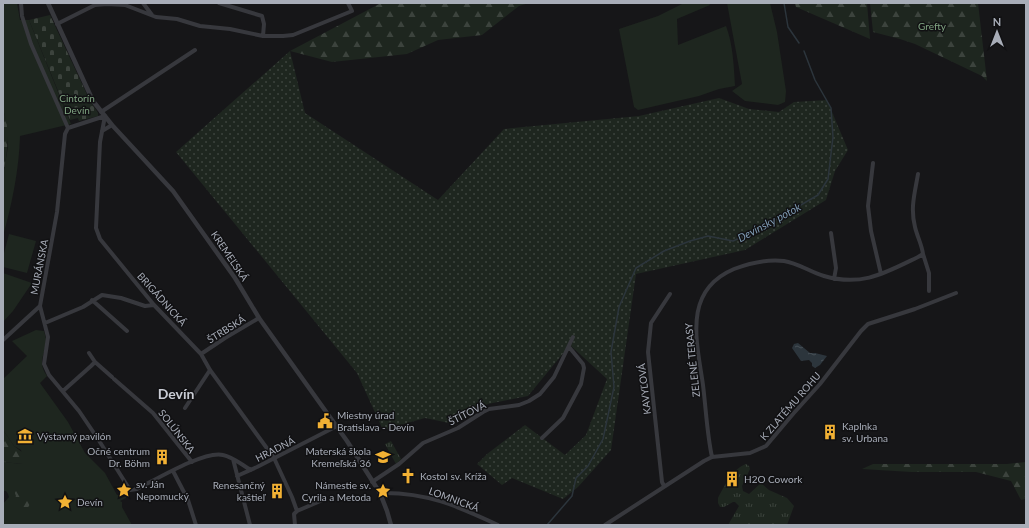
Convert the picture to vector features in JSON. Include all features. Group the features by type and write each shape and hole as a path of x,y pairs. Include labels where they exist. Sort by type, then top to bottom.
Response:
{"street":[{"path":"21,3 22,16 31,44 68,128 103,114 195,50"},
{"name":"KREMEĽSKÁ","path":"48,3 93,101 112,125 173,191 235,278 259,318 337,426 380,493 391,525"},
{"path":"143,3 152,16"},
{"path":"219,3 262,16 264,24 263,36"},
{"path":"57,24 94,4 107,4 125,5 152,16 178,19 200,26 230,29 263,36 283,36 293,35 352,11 348,3"},
{"name":"BRIGÁDNICKÁ","path":"103,114 100,142 96,228 100,239 154,305 201,354 210,370 274,458 292,496 297,511"},
{"path":"102,131 112,125"},
{"name":"MURÁNSKA","path":"68,128 65,134 57,212 40,306 48,337 44,360 45,368 98,439 126,486 132,490"},
{"path":"873,163 868,206 870,231 882,274"},
{"path":"918,174 912,206 915,227 929,273 929,291"},
{"path":"831,233 836,268 834,279"},
{"name":"ZELENÉ TERASY","path":"712,457 696,325 699,302 705,292 721,276 742,266 774,260 799,265 834,279 864,279 882,274 923,254"},
{"name":"K ZLATÉMU ROHU","path":"605,525 699,463 712,457 750,453 766,446 820,384 868,324 915,309 956,293"},
{"name":"KAVYĽOVÁ","path":"664,486 662,482 648,352 651,323 670,294"},
{"path":"45,323 83,307 102,295 122,298 146,306 154,305"},
{"path":"92,300 127,331"},
{"path":"3,340 40,306"},
{"name":"ŠTRBSKÁ","path":"201,354 259,318"},
{"name":"ŠTÍTOVÁ","path":"372,482 399,464 424,443 458,428 490,409 519,405 540,394 554,377 573,337"},
{"path":"542,438 563,418 581,384 584,368 583,364 568,347"},
{"name":"SOLÚNSKA","path":"89,353 95,362 153,413 192,462"},
{"path":"63,392 95,362"},
{"path":"185,408 210,370"},
{"name":"HRADNÁ","path":"132,490 192,462 220,454 233,459 251,470 337,426"},
{"path":"233,459 250,525"},
{"path":"237,476 251,470"},
{"path":"173,471 188,500 196,525"},
{"name":"LOMNICKÁ","path":"380,493 392,493 437,499 498,525"},
{"path":"295,525 294,514 297,511 326,499"}],"green space":[{"path":"3,3 17,3 20,20 29,20 71,124 20,136 14,187 3,236 3,175 8,147 3,110"},
{"path":"381,3 529,3 519,6 482,35 438,40 407,54 332,62 290,51"},
{"path":"684,3 709,3 710,5 677,19 678,45 726,26 732,48 735,86 638,110 634,107 619,29 658,16"},
{"path":"727,3 770,3 777,32 786,91 785,102 778,105 745,101 732,91 742,84"},
{"path":"795,3 867,3 870,39 796,7"},
{"name":"Grefty","path":"870,3 978,3 987,81 982,76 915,44 873,32"},
{"name":"Cintorín Devín","path":"50,15 90,101 98,113 98,116 79,121 78,118 70,120 29,20"},
{"path":"290,51 305,113 438,200 504,129 639,116 719,98 749,109 779,112 794,102 827,100 848,150 835,171 826,200 745,250 636,274 611,450 578,487 563,499 512,478 502,485 477,464 487,454 525,425 565,455 586,435 607,379 570,345 528,396 488,404 454,424 425,418 383,430 357,373 176,152"},
{"path":"3,110 8,134 3,175"},
{"path":"9,234 36,241 27,273 3,267 3,257"},
{"path":"3,273 32,283 13,311 3,322"},
{"path":"36,330 44,331 46,340 42,367 47,376 40,383 68,422 85,453 105,473 117,495 119,495 119,499 126,496 126,498 120,501 122,502 122,507 132,525 3,525 3,504 9,497 6,491 3,491 3,462 23,464 21,450 14,446 3,430 3,379 27,356 12,341"},
{"path":"3,430 14,446 23,453 25,461 23,464 3,462"},
{"path":"391,441 401,459 396,464 385,444"},
{"path":"1026,462 1026,499 1021,500 1011,481 976,472 912,472 862,469 873,464 1007,464"},
{"path":"746,464 750,469 742,486 743,491 749,494 761,483 769,490 787,498 794,506 787,525 728,525 739,506 733,502 724,507 720,507 718,498 726,483 737,469"},
{"path":"16,487 25,492 29,490 32,491 32,499 30,504 24,511 21,512 19,507 14,506 16,496 13,488"}],"water":[{"path":"798,343 810,353 827,356 820,365 815,368 809,360 801,361 792,348 794,344"}],"waterway":[{"name":"Devínsky potok","path":"784,3 788,27 799,43"},
{"name":"Devínsky potok","path":"547,525 572,496 576,478 588,466 603,439 614,387 611,352 619,307 636,268 664,251 690,241 708,236 733,241 763,227 818,195 828,179 833,137 831,108 815,80 804,51"}],"place":[{"name":"Miestny úrad Bratislava - Devín","path":"325,421"},
{"name":"Kaplnka sv. Urbana","path":"830,432"},
{"name":"Výstavný pavilón","path":"25,436"},
{"name":"Očné centrum Dr. Böhm","path":"162,457"},
{"name":"Materská škola Kremeľská 36","path":"383,457"},
{"name":"Kostol sv. Kríža","path":"408,476"},
{"name":"H2O Cowork","path":"732,479"},
{"name":"sv. Ján Nepomucký","path":"124,490"},
{"name":"Renesančný kaštieľ","path":"277,491"},
{"name":"Námestie sv. Cyrila a Metoda","path":"383,491"},
{"name":"Devín","path":"65,502"}],"district":[{"name":"Devín","path":"176,393"}]}
